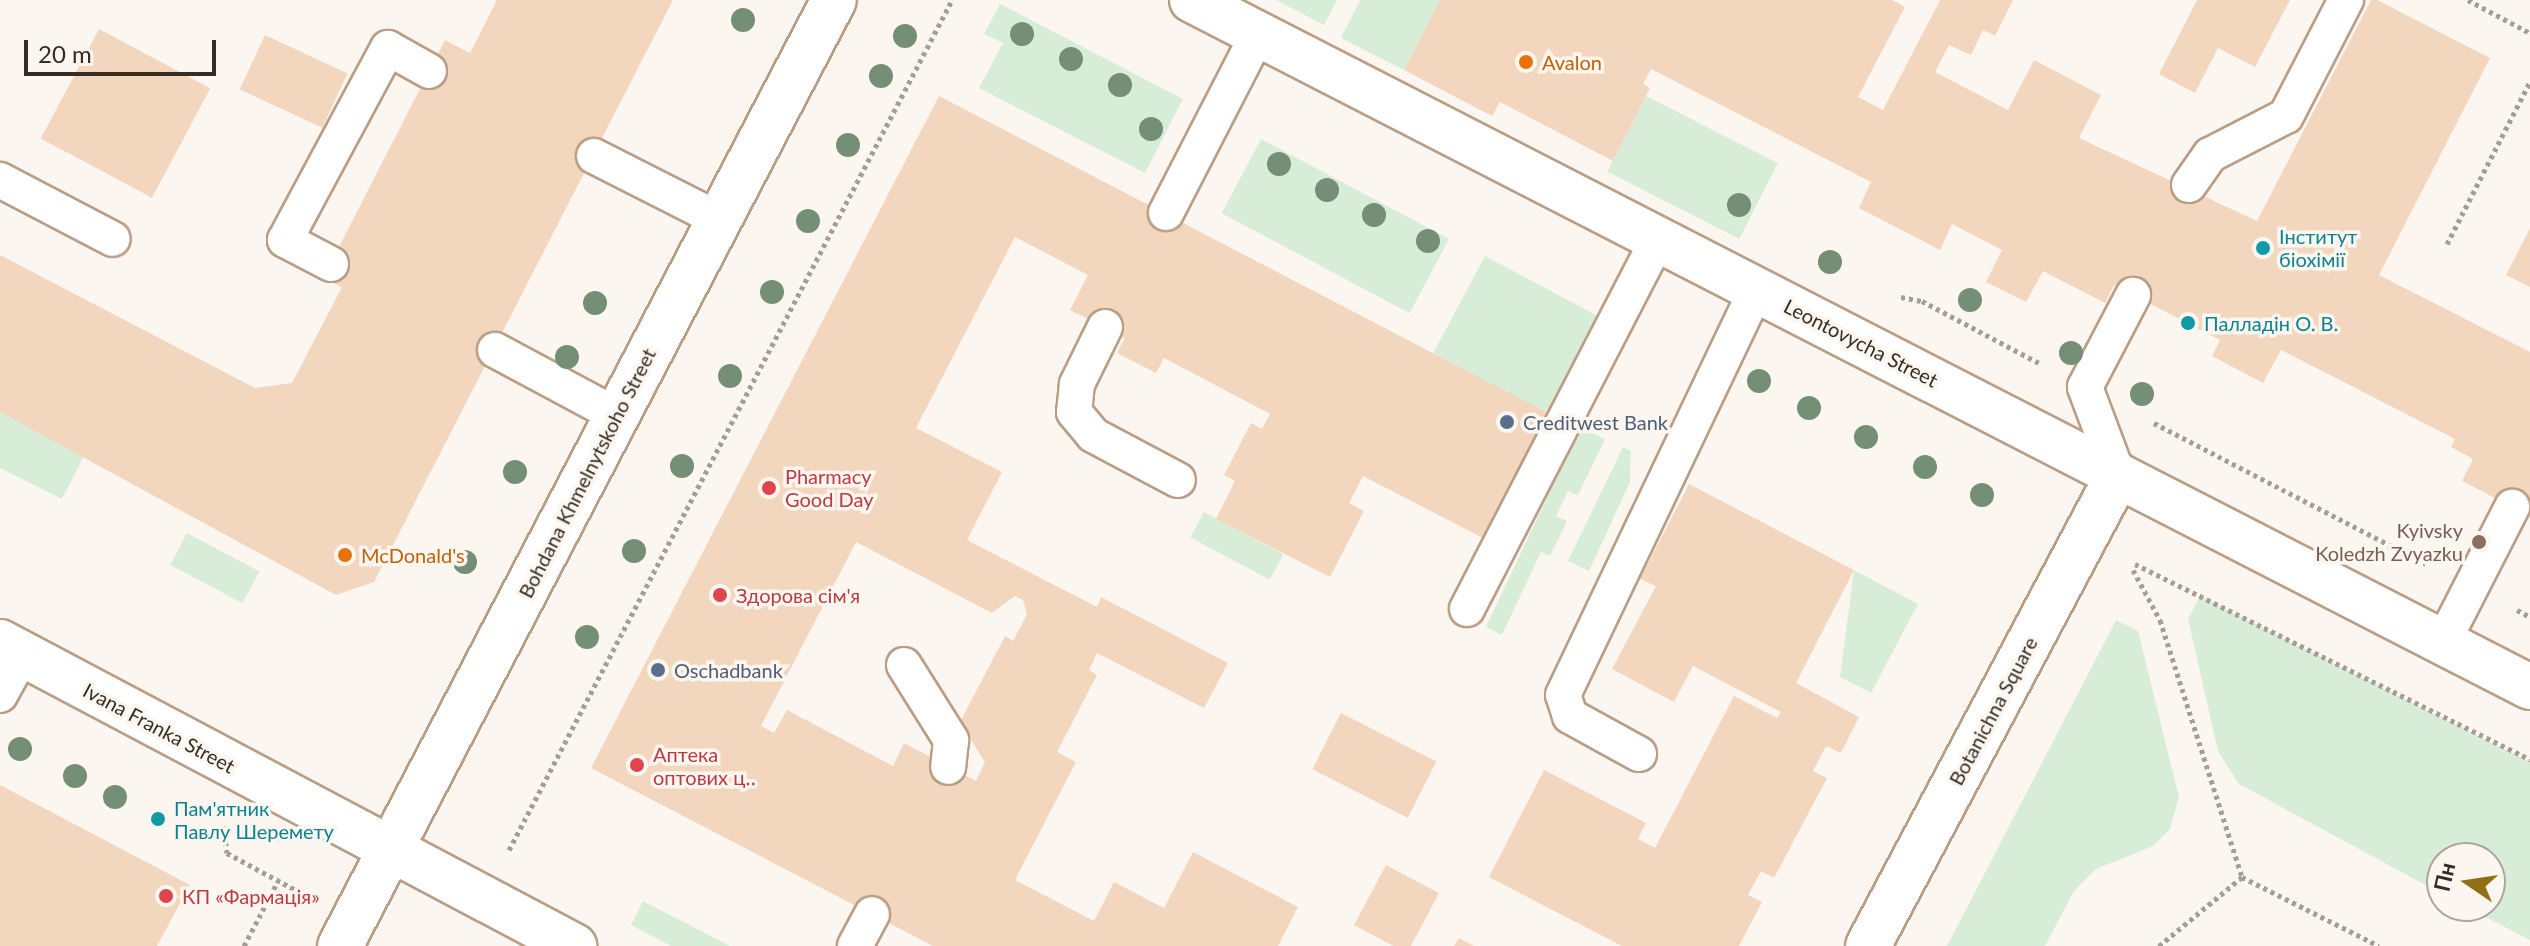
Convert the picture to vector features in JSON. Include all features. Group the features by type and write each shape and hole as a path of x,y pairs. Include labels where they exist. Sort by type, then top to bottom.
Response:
{"street":[{"name":"Bohdana Khmelnytskoho Street","path":"340,946 834,0"},
{"name":"Leontovycha Street","path":"1192,0 1244,18 1756,290 2530,687"},
{"name":"Botanichna Square","path":"1868,946 2118,475"},
{"name":"Ivana Franka Street","path":"11,648 390,853 574,946"}],"lane":[{"path":"2189,185 2210,155 2286,116 2346,0"},
{"path":"1166,213 1244,18"},
{"path":"331,264 285,240 388,48 429,71"},
{"path":"594,156 718,219"},
{"path":"0,180 113,239"},
{"path":"1467,609 1658,239"},
{"path":"1639,754 1570,716 1563,695 1756,290"},
{"path":"2118,475 2085,387 2133,295"},
{"path":"1105,327 1077,384 1074,412 1093,435 1178,480"},
{"path":"495,350 616,415"},
{"path":"2443,642 2512,507"},
{"path":"0,695 11,648"},
{"path":"904,665 951,740 948,767"},
{"path":"855,946 872,914"}],"path":[{"path":"482,901 952,0"},
{"path":"2468,0 2530,33"},
{"path":"2447,244 2530,82"},
{"path":"2379,946 2242,877 2160,620 2127,561 2530,759"},
{"path":"2159,946 2242,877"},
{"path":"244,946 278,881"}],"green space":[{"path":"1276,0 1337,0 1324,25"},
{"path":"1360,0 1440,0 1404,70 1341,38"},
{"path":"1000,4 1183,99 1145,173 979,88 1003,43 984,34"},
{"path":"1646,96 1778,163 1739,239 1607,172"},
{"path":"1261,139 1449,239 1410,313 1222,213"},
{"path":"1485,256 1599,317 1547,414 1433,353"},
{"path":"0,412 85,454 62,499 0,468"},
{"path":"1580,427 1605,439 1578,495 1568,491 1556,516 1567,521 1550,556 1541,552 1502,635 1486,627"},
{"path":"1623,447 1631,451 1630,482 1589,571 1568,561"},
{"path":"1204,512 1283,554 1270,580 1190,538"},
{"path":"187,533 259,571 243,603 170,565"},
{"path":"1854,570 1918,604 1871,693 1840,677"},
{"path":"2200,596 2530,762 2530,940 2495,922 2506,922 2506,842 2426,842 2426,885 2239,784 2218,751 2188,619"},
{"path":"2116,620 2138,631 2179,797 2170,829 2153,846 2096,869 2074,891 2045,946 1947,946"},
{"path":"643,901 730,946 671,946 631,925"}],"building":[{"path":"497,0 673,0 374,582 336,595 0,412 0,255 255,388 292,383 342,287 323,278 445,40 470,53"},
{"path":"1440,0 1892,0 1905,7 1858,97 1883,110 1940,0 2013,0 1995,36 1983,30 1971,55 1949,45 1935,72 2008,110 2034,60 2101,95 2079,138 2257,221 2371,0 2377,0 2490,58 2379,275 2530,352 2530,516 2462,481 2473,459 2451,447 2455,439 2281,350 2263,383 2212,356 2220,340 2114,285 2105,303 2043,271 2026,302 1986,282 2002,250 1952,224 1940,250 1859,208 1871,182 1651,69 1643,84 1650,88 1613,161 1500,102 1492,116 1404,70"},
{"path":"2197,0 2290,0 2255,67 2218,48 2195,93 2159,74"},
{"path":"99,29 210,88 152,198 41,138"},
{"path":"265,35 347,73 322,128 240,89"},
{"path":"939,96 1548,413 1483,538 1363,476 1349,503 1364,511 1330,577 1216,519 1235,481 1224,475 1251,423 1262,429 1270,414 1164,358 1156,373 1117,353 1125,338 1070,310 1088,275 1015,237 916,428 1002,472 967,540 1097,607 1101,597 1228,663 1204,708 1097,653 1089,670 1097,675 1057,752 1076,762 1015,880 1094,921 1114,882 1164,908 1193,852 1298,907 1278,946 933,946 591,768","holes":["856,542 992,613 1015,596 1023,600 1027,614 1013,641 1005,636 960,722 985,762 976,781 904,743 893,766 787,710 774,733 761,726"]},
{"path":"2530,228 2530,287 2506,275"},
{"path":"1689,484 1854,570 1796,683 1859,717 1841,753 1826,746 1813,771 1827,778 1774,878 1761,871 1748,895 1762,902 1739,946 1622,946 1489,877 1544,770 1646,823 1638,839 1655,848 1734,696 1777,718 1781,712 1693,666 1674,702 1612,669 1656,586 1640,579"},
{"path":"1341,713 1436,762 1408,818 1312,769"},
{"path":"0,785 190,885 157,946 0,946"},
{"path":"1386,865 1439,893 1411,946 1393,946 1354,925"},
{"path":"1459,938 1474,946 1454,946"}],"place":[{"name":"Avalon","path":"1526,62"},
{"name":"Інститут біохімії","path":"2263,248"},
{"name":"Палладін О. В.","path":"2188,323"},
{"name":"Creditwest Bank","path":"1507,422"},
{"name":"Pharmacy Good Day","path":"769,488"},
{"name":"Kyivsky Koledzh Zvyazku","path":"2479,542"},
{"name":"McDonald's","path":"345,555"},
{"name":"Здорова сім'я","path":"720,595"},
{"name":"Oschadbank","path":"658,670"},
{"name":"Аптека оптових ц‥","path":"637,765"},
{"name":"Пам'ятник Павлу Шеремету","path":"158,819"},
{"name":"КП «Фармація»","path":"166,896"}]}
